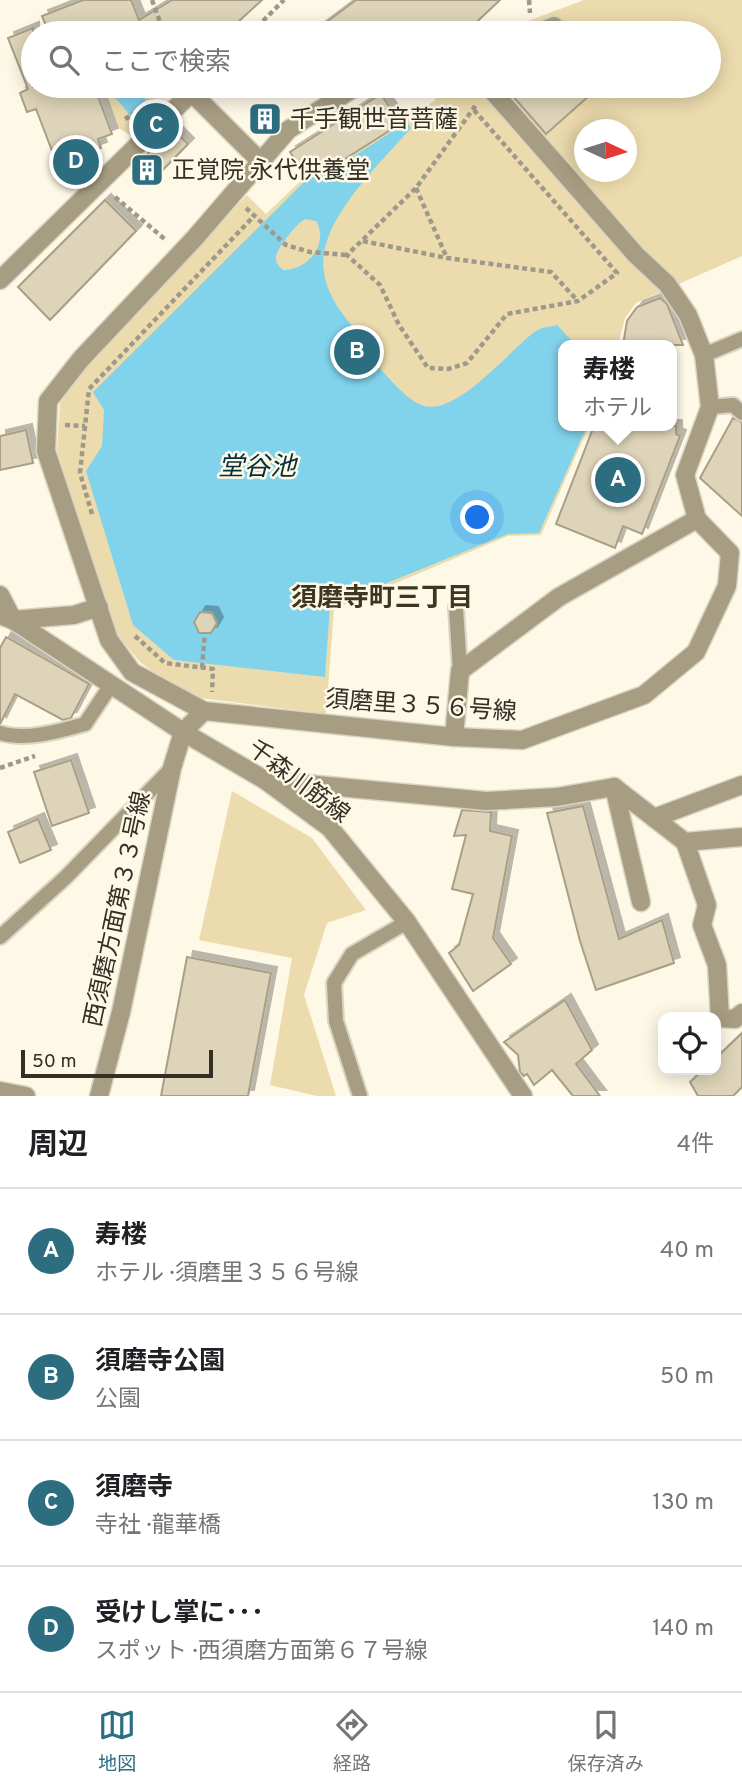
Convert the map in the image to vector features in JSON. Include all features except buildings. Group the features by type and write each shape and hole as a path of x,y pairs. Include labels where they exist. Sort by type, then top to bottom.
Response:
{"street":[{"path":"0,280 180,98"},
{"path":"197,98 260,161"},
{"path":"183,732 208,706 132,672 109,640 46,451 48,401 81,359 181,253 288,130 338,98"},
{"name":"須磨里３５６号線","path":"208,706 454,737 522,740 644,695 696,652 727,586 730,553 697,519 685,475 710,407 704,355 688,316 667,284 636,255 499,98"},
{"path":"454,737 460,671 559,597 697,519"},
{"path":"0,595 7,617 74,615 99,607"},
{"name":"千森川筋線","path":"7,617 183,732 265,780 330,828 407,922 523,1096"},
{"name":"西須磨方面第３３号線","path":"99,1096 121,1012 172,768 183,732"},
{"path":"265,780 486,801 557,797 614,786 685,842 707,905 702,925 717,965 720,1018 735,1018 742,1013"},
{"path":"654,818 742,785"},
{"path":"614,786 640,902"},
{"path":"685,842 742,837"},
{"path":"0,1091 26,1096"}],"lane":[{"path":"704,355 742,339"},
{"path":"710,407 733,405 742,413"},
{"path":"456,608 460,671"},
{"path":"0,733 11,736 62,731 85,724 111,685"},
{"path":"0,937 66,877 172,768"},
{"path":"360,1096 336,1021 334,983 352,954 407,922"}],"path":[{"path":"152,0 160,21"},
{"path":"263,21 284,0"},
{"path":"125,119 150,104"},
{"path":"261,223 286,245 310,252 347,254 416,188 474,110 617,273 578,301 507,314 467,363 448,369 428,368 398,325 380,285 347,254"},
{"path":"97,183 181,253"},
{"path":"416,188 447,258"},
{"path":"96,525 80,473 89,389 254,216"},
{"path":"362,241 447,258 551,272 578,301"},
{"path":"77,426 85,426"},
{"path":"126,628 165,663 212,670 208,706"},
{"path":"202,668 205,633"}],"shaded area":[{"path":"584,0 742,0 742,256 636,303 625,318 619,340 558,340 558,431 587,431 541,535 508,536 334,609 326,714 192,697 170,685 140,662 114,631 57,451 60,403 84,368 247,195 266,214 312,170 319,176 435,98 721,98 721,21 528,21"},
{"path":"107,98 155,98 157,114 131,135 120,129"},
{"path":"232,791 312,838 366,910 327,923 304,995 336,1096 317,1096 270,1085 292,958 199,940"}],"water":[{"path":"115,98 144,98 152,115 167,129 152,144"},
{"name":"堂谷池","path":"407,122 411,128 353,195 330,234 324,254 324,273 338,307 377,354 373,361 396,385 421,405 435,407 450,402 482,380 536,331 557,325 571,340 558,340 558,431 585,431 539,533 508,534 330,606 325,677 174,660 133,625 86,471 102,446 104,410 93,392 313,173 318,179","holes":["305,219 316,221 320,238 314,254 301,265 283,270 276,258 284,241 297,225"]}],"place":[{"name":"千手観世音菩薩","path":"265,119"},
{"name":"須磨寺","path":"156,126"},
{"name":"受けし掌に･･･","path":"76,162"},
{"name":"正覚院 永代供養堂","path":"147,170"},
{"name":"須磨寺公園","path":"357,352"},
{"name":"寿楼","path":"618,480"}],"district":[{"name":"須磨寺町三丁目","path":"382,597"}]}
